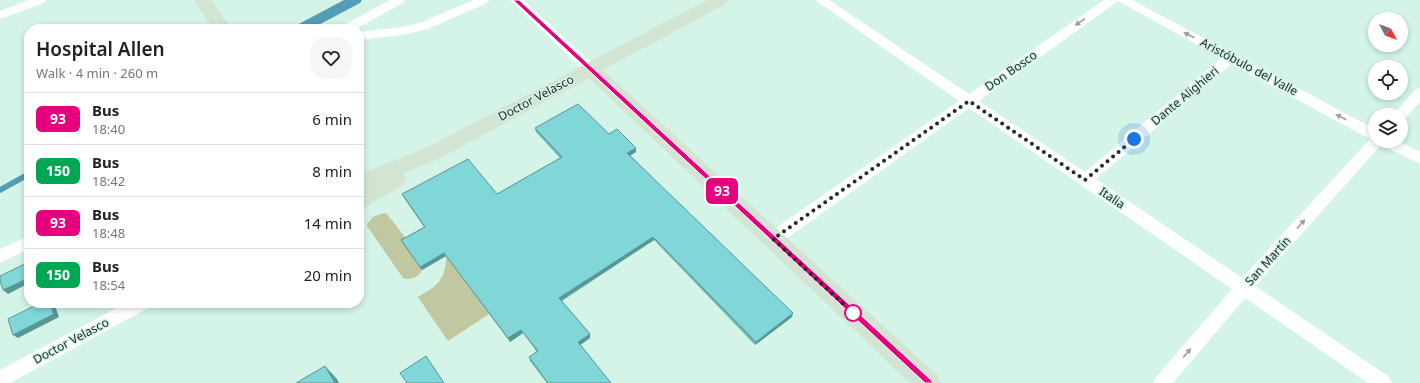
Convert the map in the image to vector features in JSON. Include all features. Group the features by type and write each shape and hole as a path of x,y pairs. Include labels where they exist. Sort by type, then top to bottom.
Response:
{"main road":[{"path":"202,0 219,24"},
{"name":"Doctor Velasco","path":"364,198 437,151 590,68 720,0"},
{"path":"590,68 773,239 919,380"},
{"name":"Doctor Velasco","path":"364,180 375,177 437,151"},
{"name":"Doctor Velasco","path":"364,186 366,188 364,195"}],"street":[{"path":"0,15 40,0"},
{"path":"355,24 399,0"},
{"path":"364,35 413,29 483,0"},
{"path":"516,0 590,68"},
{"name":"Italia","path":"821,0 1383,383"},
{"name":"Don Bosco","path":"773,239 1112,0"},
{"name":"Aristóbulo del Valle","path":"1122,0 1368,131"},
{"name":"Dante Alighieri","path":"1085,180 1230,58"},
{"path":"1406,108 1420,93"},
{"name":"San Martín","path":"1162,383 1243,288 1370,148"},
{"path":"1399,148 1420,159"},
{"path":"0,256 24,244"},
{"name":"Doctor Velasco","path":"0,379 133,308"}],"green space":[{"path":"384,213 387,214 408,241 403,244 422,270 419,275 414,278 403,278 367,226 373,217"},
{"path":"446,256 489,314 448,341 418,297 435,286 442,277 446,264"}],"building":[{"path":"578,104 609,134 617,129 636,148 627,153 793,313 756,342 653,237 559,298 590,334 578,342 611,383 548,383 529,357 538,351 521,330 508,338 444,253 420,267 401,240 425,227 402,194 468,159 497,194 562,157 535,128"},
{"path":"24,264 24,280 3,290 0,276"},
{"path":"30,308 52,308 54,314 13,335 8,319"},
{"path":"426,356 444,383 407,383 400,373"},
{"path":"325,366 335,383 296,383"}],"waterway":[{"path":"309,24 355,0"},
{"path":"0,190 24,177"}],"bus line":[{"name":"93","path":"516,0 928,383"}],"route":[{"path":"853,313 773,239 969,101 1085,180 1134,139"}]}
